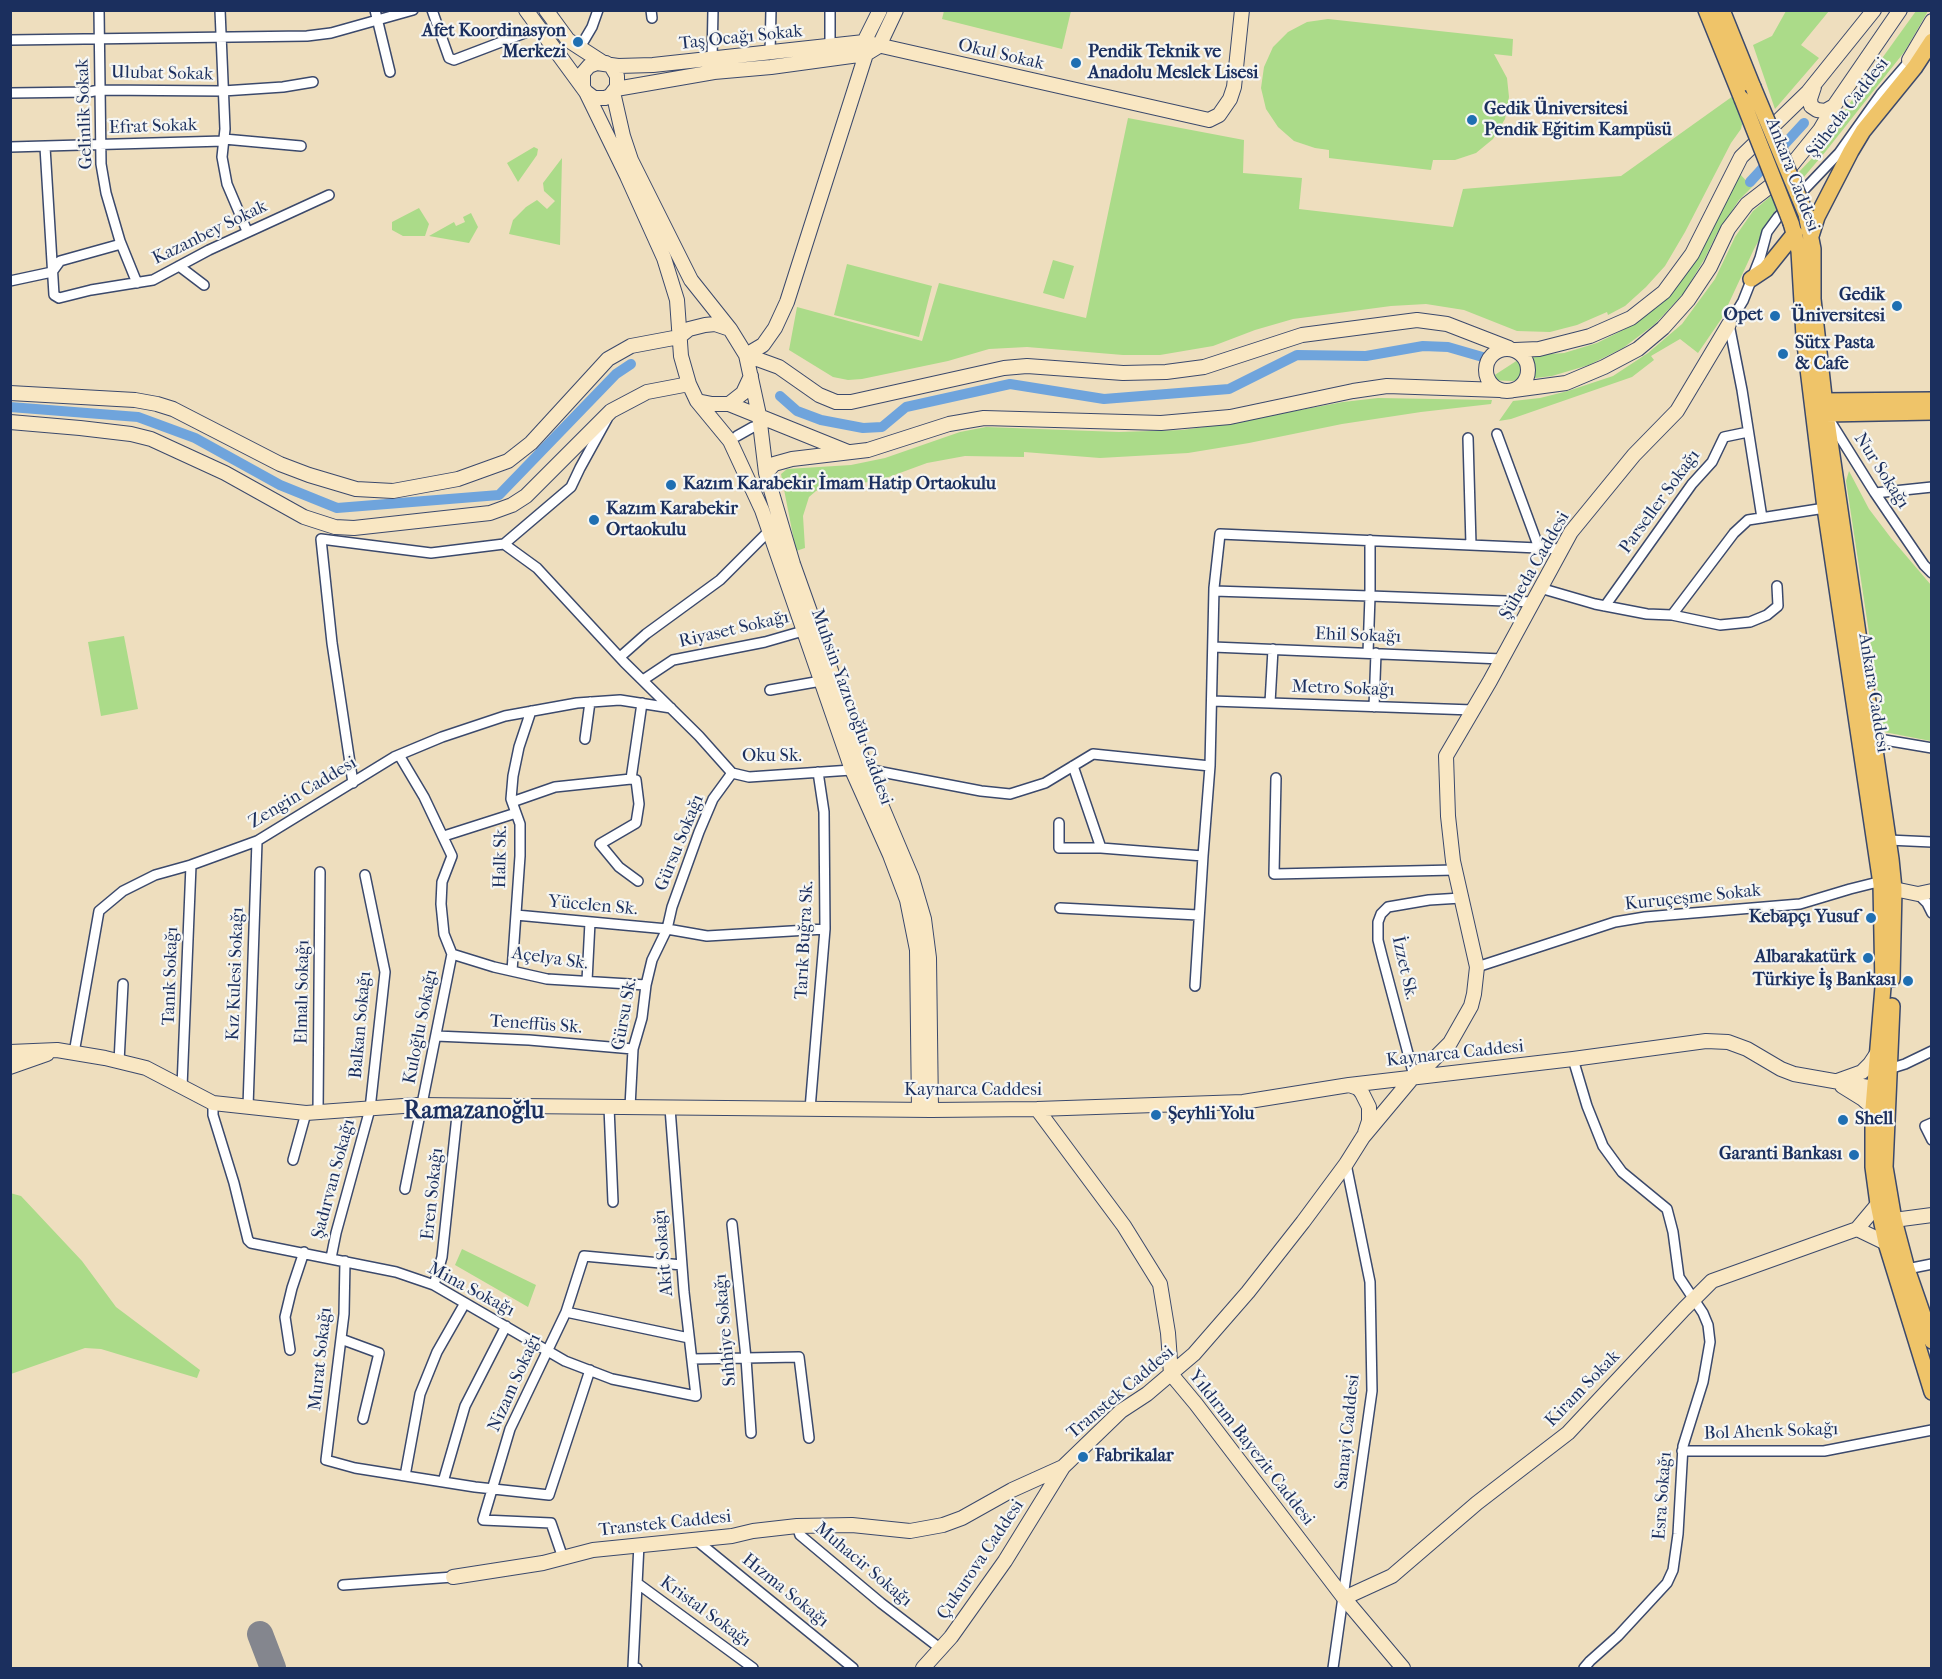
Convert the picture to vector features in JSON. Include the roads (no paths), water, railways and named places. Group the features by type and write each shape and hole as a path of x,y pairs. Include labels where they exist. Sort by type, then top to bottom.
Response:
{"main road":[{"name":"Ankara Caddesi","path":"1706,10 1793,228 1799,251 1804,336 1835,465 1888,840 1889,1069 1873,1108 1873,1167 1886,1243 1932,1392"},
{"name":"Ankara Caddesi","path":"1722,10 1806,214 1811,236 1814,257 1813,299 1825,508 1888,886 1878,1052 1886,1167 1894,1220 1907,1269 1932,1341"},
{"path":"1811,236 1817,217 1863,131 1915,67 1931,41"},
{"path":"1751,279 1766,269 1793,228"},
{"path":"1821,408 1932,400"},
{"path":"1821,408 1932,412"}],"street":[{"name":"Gelinlik Sokak","path":"99,10 101,165 106,193 121,244 137,282"},
{"path":"220,10 224,140 222,157 227,184 247,231"},
{"path":"10,40 319,35 376,15 413,10"},
{"path":"432,10 449,58 454,60 538,28"},
{"name":"Muhsin Yazıcıoğlu Caddesi","path":"526,10 584,90 627,176 664,258 677,300 682,363 689,384 697,400 730,441 762,510 820,681 859,770 912,878 924,920 929,958 925,1110"},
{"path":"546,10 568,40 579,49 611,66 617,76 615,90 610,96 594,98 584,90 582,78 585,69 592,64 604,63"},
{"path":"579,49 592,27 598,10"},
{"path":"713,10 713,66"},
{"path":"770,60 771,10"},
{"path":"830,10 830,53"},
{"path":"746,355 763,345 775,328 787,302 865,48 880,10"},
{"path":"879,46 896,10"},
{"name":"Okul Sokak","path":"879,46 1209,120 1219,115 1230,99 1234,87 1242,10"},
{"path":"746,355 779,367 819,395 836,402 851,402 1004,368 1027,366 1123,373 1166,372 1204,367 1302,335 1417,320 1447,324 1512,349 1526,360 1528,374 1520,387 1507,390 1489,382 1486,375 1487,362 1496,351 1512,349 1539,349 1590,336 1631,318 1664,292 1692,254 1741,157 1816,82 1874,10"},
{"path":"766,473 774,464 792,459 850,453 885,446 949,424 984,418 1161,423 1230,417 1387,386 1507,390 1566,383 1604,368 1638,349 1663,328 1688,300 1710,267 1728,229 1747,204 1782,177 1820,130 1900,10"},
{"path":"376,15 390,72"},
{"path":"1909,60 1932,21"},
{"name":"Şüheda Caddesi","path":"1414,1077 1430,1064 1459,1028 1474,994 1477,968 1455,870 1448,816 1446,756 1502,659 1570,532 1634,455 1677,411 1743,301 1760,258 1767,232 1776,219 1839,153 1881,94 1909,60 1931,41"},
{"name":"Taş Ocağı Sokak","path":"604,63 644,66 713,66 879,46"},
{"name":"Taş Ocağı Sokak","path":"615,90 713,66"},
{"name":"Ulubat Sokak","path":"10,93 99,90 223,91 283,87 313,82"},
{"path":"1816,82 1810,99 1811,106 1825,111 1834,106"},
{"name":"Muhsin Yazıcıoğlu Caddesi","path":"615,90 623,136 631,160 692,280 730,329 746,355 766,473 859,770"},
{"name":"Efrat Sokak","path":"10,147 224,140 301,146"},
{"path":"45,147 52,272"},
{"name":"Kazanbey Sokak","path":"52,272 54,295 59,298 160,277 247,231 330,195"},
{"path":"10,281 52,272 60,261 121,244"},
{"path":"179,266 204,285"},
{"path":"10,393 135,400 157,404 173,409 280,464 309,475 356,489 393,490 458,479 508,461 531,443 608,359 631,346 680,338 689,329 705,325 715,324 730,329"},
{"path":"1729,324 1762,518"},
{"path":"729,404 743,393 751,376"},
{"path":"10,422 131,434 151,439 225,473 304,517 335,527 354,528 490,513 512,505 526,496 611,411 647,392 689,384"},
{"path":"697,400 712,404 729,404 756,421 850,453"},
{"name":"Nur Sokağı","path":"1821,408 1852,459 1928,564 1932,573"},
{"path":"353,783 332,643 321,540 431,553 504,544 571,487 611,411"},
{"path":"737,436 756,421"},
{"name":"Parseller Sokağı","path":"1605,606 1692,484 1712,462 1724,437 1748,432"},
{"path":"1497,434 1539,548"},
{"path":"1468,438 1471,545"},
{"path":"1835,465 1842,456 1852,459"},
{"path":"1875,493 1932,487"},
{"path":"1672,615 1734,533 1748,520 1825,508"},
{"path":"620,657 646,634 720,580 769,531"},
{"path":"1195,986 1198,915 1210,766 1214,591 1220,534 1562,549"},
{"path":"1370,540 1374,707"},
{"name":"Oku Sk.","path":"504,544 537,568 732,773 749,777 859,770 1010,794 1045,783 1093,754 1210,766"},
{"path":"1540,588 1605,606 1647,614 1672,615 1720,625 1750,622 1767,615 1778,606 1777,586"},
{"path":"1214,591 1533,602"},
{"name":"Riyaset Sokağı","path":"643,680 673,660 765,642 803,631"},
{"name":"Ehil Sokağı","path":"1213,647 1502,659"},
{"path":"1270,703 1273,649"},
{"path":"770,690 820,681"},
{"name":"Zengin Caddesi","path":"74,1053 99,911 123,891 155,875 191,866 257,841 399,755 505,716 590,702 620,700 671,708"},
{"name":"Metro Sokağı","path":"1212,701 1473,710"},
{"path":"585,739 590,702"},
{"path":"631,779 642,703"},
{"name":"Halk Sk.","path":"512,971 520,824 513,802 513,776 519,747 531,711"},
{"path":"1873,738 1932,748"},
{"name":"Kuloğlu Sokağı","path":"399,755 444,836 452,856 442,882 441,904 444,934 452,954 405,1189"},
{"path":"1073,766 1101,848"},
{"name":"Tarık Buğra Sk.","path":"810,1109 825,929 824,813 818,772"},
{"name":"Gürsu Sokağı","path":"667,929 672,906 699,832 713,799 732,773"},
{"path":"1276,778 1274,874 1455,870"},
{"path":"513,802 555,787 636,780 639,804 636,823 600,844 619,867 638,881"},
{"path":"444,836 516,813"},
{"path":"1059,823 1059,848 1101,848 1203,856"},
{"path":"1888,840 1932,842"},
{"name":"Kız Kulesi Sokağı","path":"248,1107 257,841"},
{"name":"Tanık Sokağı","path":"182,1087 191,866"},
{"name":"Elmalı Sokağı","path":"293,1160 312,1113 321,872"},
{"name":"Balkan Sokağı","path":"365,874 385,972 370,1109"},
{"name":"Kuruçeşme Sokak","path":"1477,968 1615,922 1646,917 1800,904 1874,883 1888,886"},
{"path":"1888,886 1925,892 1932,913"},
{"name":"İzzet Sk.","path":"1414,1077 1378,940 1378,922 1388,906 1461,898"},
{"path":"1059,908 1198,915"},
{"name":"Yücelen Sk.","path":"516,915 667,929 707,936 825,929"},
{"path":"587,981 590,922"},
{"name":"Gürsu Sk.","path":"630,1107 633,1049 642,1018 646,985 652,960 667,929"},
{"name":"Açelya Sk.","path":"452,954 547,979 646,985"},
{"path":"119,1062 123,984"},
{"name":"Teneffüs Sk.","path":"436,1036 529,1040 633,1049"},
{"name":"Kaynarca Caddesi","path":"10,1052 57,1050 119,1062 146,1068 213,1103 312,1113 422,1106 925,1110 1037,1109 1243,1102 1349,1085 1706,1041 1728,1042 1747,1049 1781,1069 1881,1090"},
{"name":"Kaynarca Caddesi","path":"10,1067 57,1050"},
{"path":"1889,1069 1932,1051"},
{"path":"1836,1082 1862,1072 1878,1052"},
{"name":"Esra Sokağı","path":"1573,1059 1587,1106 1603,1146 1622,1172 1667,1209 1673,1232 1679,1277 1703,1313 1708,1325 1710,1342 1703,1382 1689,1420 1682,1451 1678,1534 1672,1570 1667,1583 1618,1636 1584,1668"},
{"name":"Transtek Caddesi","path":"343,1585 453,1577 563,1558 593,1550 696,1540 797,1526 852,1525 910,1531 934,1527 962,1518 1012,1490 1063,1467 1122,1411 1194,1354 1248,1292 1346,1164 1363,1137 1414,1077"},
{"path":"1836,1082 1873,1108"},
{"path":"1349,1085 1358,1088 1369,1107 1369,1121 1363,1137"},
{"name":"Mina Sokağı","path":"213,1103 213,1115 234,1183 248,1240 396,1272 434,1285 565,1360 612,1379 696,1396"},
{"name":"Eren Sokağı","path":"434,1285 442,1257 458,1106"},
{"path":"609,1107 613,1202"},
{"name":"Akit Sokağı","path":"670,1108 682,1265 696,1396"},
{"name":"Şadırvan Sokağı","path":"331,1258 370,1109"},
{"name":"Yıldırım Bayezit Caddesi","path":"1037,1109 1124,1226 1160,1284 1168,1333 1171,1374 1344,1598 1403,1668"},
{"path":"1928,1124 1932,1140"},
{"name":"Sanayi Caddesi","path":"1333,1668 1372,1391 1370,1282 1346,1164"},
{"path":"1878,1204 1857,1229 1886,1243"},
{"path":"1894,1220 1932,1215"},
{"name":"Sıhhiye Sokağı","path":"732,1224 751,1432"},
{"name":"Kiram Sokak","path":"1344,1598 1392,1576 1478,1503 1568,1433 1712,1281 1857,1229"},
{"path":"290,1350 285,1317 304,1252"},
{"name":"Nizam Sokağı","path":"563,1558 551,1523 483,1520 510,1429 566,1312 584,1256 682,1265"},
{"name":"Murat Sokağı","path":"345,1261 341,1340 326,1460 355,1468 405,1476"},
{"path":"1907,1269 1932,1264"},
{"path":"465,1302 437,1352 420,1394 405,1476 549,1496 590,1370"},
{"path":"566,1312 689,1338"},
{"path":"443,1482 465,1406 506,1326"},
{"path":"341,1340 379,1353 363,1419"},
{"path":"692,1359 799,1357 809,1438"},
{"name":"Bol Ahenk Sokağı","path":"1682,1451 1824,1451 1932,1430"},
{"name":"Çukurova Caddesi","path":"923,1668 951,1637 1005,1561 1063,1467"},
{"name":"Muhacir Sokağı","path":"797,1526 800,1535 881,1603 941,1649"},
{"name":"Hızma Sokağı","path":"696,1540 853,1668"},
{"path":"636,1668 633,1667 639,1544"},
{"name":"Kristal Sokağı","path":"636,1583 753,1668"}],"waterway":[{"path":"1750,182 1804,123"},
{"path":"780,396 797,411 821,420 863,428 882,427 906,407 1010,384 1104,399 1229,389 1297,355 1366,356 1423,346 1448,347 1486,358"},
{"path":"10,407 138,417 195,438 280,485 337,508 499,495 616,374 631,364"}],"place":[{"name":"Afet Koordinasyon Merkezi","path":"578,42"},
{"name":"Pendik Teknik ve Anadolu Meslek Lisesi","path":"1076,63"},
{"name":"Gedik Üniversitesi Pendik Eğitim Kampüsü","path":"1472,120"},
{"name":"Gedik Üniversitesi","path":"1897,306"},
{"name":"Opet","path":"1775,316"},
{"name":"Sütx Pasta & Cafe","path":"1783,354"},
{"name":"Kazım Karabekir İmam Hatip Ortaokulu","path":"671,485"},
{"name":"Kazım Karabekir Ortaokulu","path":"594,520"},
{"name":"Kebapçı Yusuf","path":"1871,918"},
{"name":"Albarakatürk","path":"1868,958"},
{"name":"Türkiye İş Bankası","path":"1908,981"},
{"name":"Şeyhli Yolu","path":"1156,1115"},
{"name":"Shell","path":"1843,1120"},
{"name":"Garanti Bankası","path":"1854,1155"},
{"name":"Fabrikalar","path":"1083,1457"}],"district":[{"name":"Ramazanoğlu","path":"474,1112"}]}
